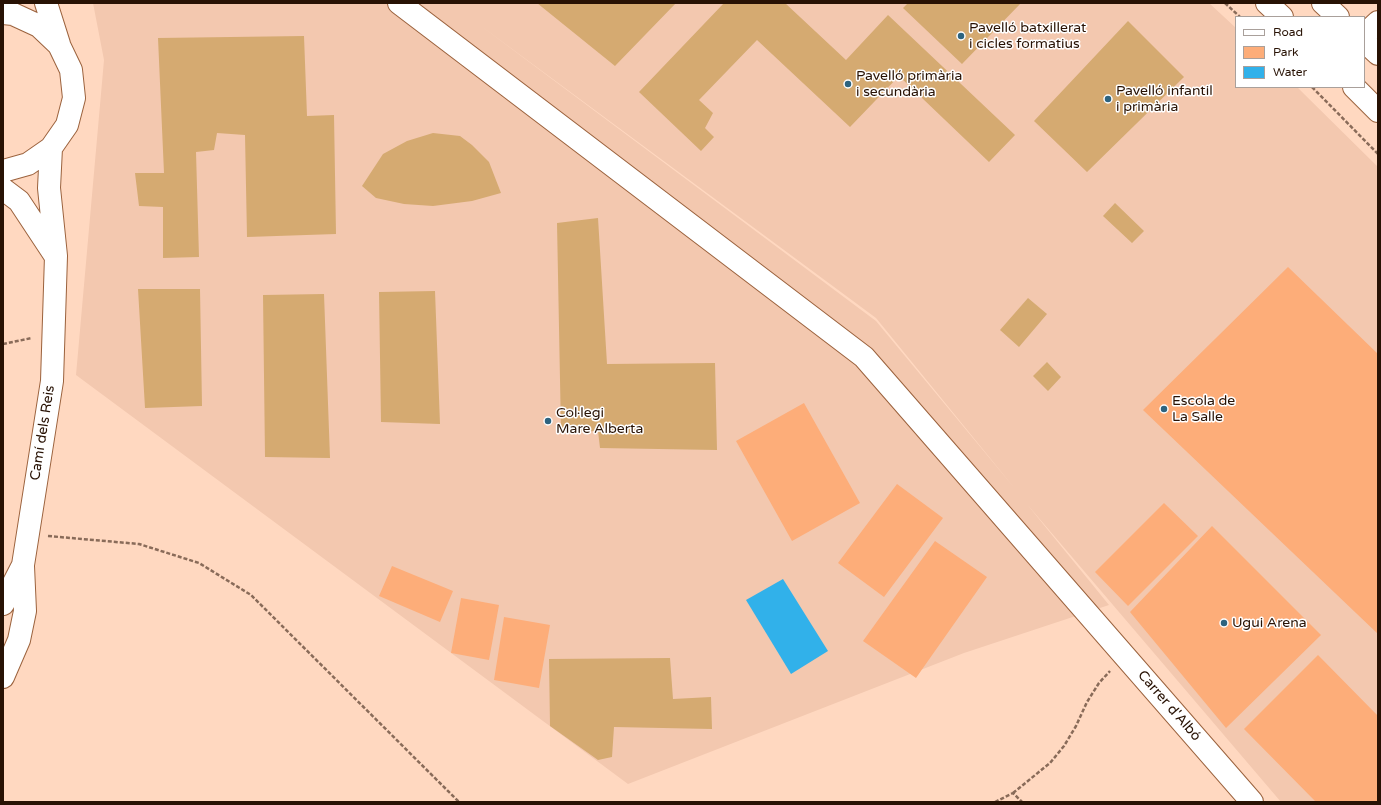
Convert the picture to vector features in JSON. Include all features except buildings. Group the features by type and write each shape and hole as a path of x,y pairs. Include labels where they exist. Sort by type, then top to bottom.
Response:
{"street":[{"path":"3,172 28,164 51,148 67,125 74,98 71,70 59,45 46,3"},
{"name":"Carrer d'Albó","path":"399,3 864,357 1252,802"},
{"path":"1267,3 1281,16"},
{"path":"1323,3 1337,16"},
{"path":"3,13 14,14 39,26 59,45"},
{"path":"1365,34 1378,22"},
{"path":"1365,42 1378,54"},
{"path":"1355,88 1378,110"},
{"name":"Camí dels Reis","path":"3,604 23,565 52,381 56,256 48,188 51,148"},
{"path":"3,189 18,201 56,256"},
{"path":"3,677 18,640 25,611 23,565"}],"path":[{"path":"1225,3 1239,16"},
{"path":"1313,88 1378,154"},
{"path":"3,344 53,334"},
{"path":"28,535 139,544 199,563 251,595 459,802"},
{"path":"995,802 1013,793 1050,763 1064,746 1076,726 1087,702 1099,683 1124,655"},
{"path":"1013,793 1022,802"}],"shaded area":[{"path":"93,3 1209,3 1235,27 1235,88 1298,88 1378,167 1378,802 1281,802 1026,503 1109,605 964,653 628,784 76,375 104,60","holes":["477,23 876,318 1016,490 876,321"]}],"green space":[{"path":"1288,267 1378,354 1378,634 1143,410"},
{"path":"804,403 860,503 792,541 736,441"},
{"path":"897,484 943,518 884,597 838,563"},
{"path":"1164,503 1198,536 1128,606 1095,572"},
{"name":"Ugui Arena","path":"1212,526 1321,635 1226,728 1130,612"},
{"path":"935,541 987,577 916,678 863,641"},
{"path":"392,566 453,591 440,622 379,596"},
{"path":"461,598 499,605 489,660 451,653"},
{"path":"504,617 550,625 539,688 494,680"},
{"path":"1318,655 1378,716 1378,802 1316,802 1244,729"}],"water":[{"path":"783,579 828,651 791,674 746,600"}],"place":[{"name":"Pavelló batxillerat i cicles formatius","path":"961,36"},
{"name":"Pavelló primària i secundària","path":"848,84"},
{"name":"Pavelló infantil i primària","path":"1108,99"},
{"name":"Escola de La Salle","path":"1164,409"},
{"name":"Col·legi Mare Alberta","path":"548,421"},
{"name":"Ugui Arena","path":"1224,623"}]}
